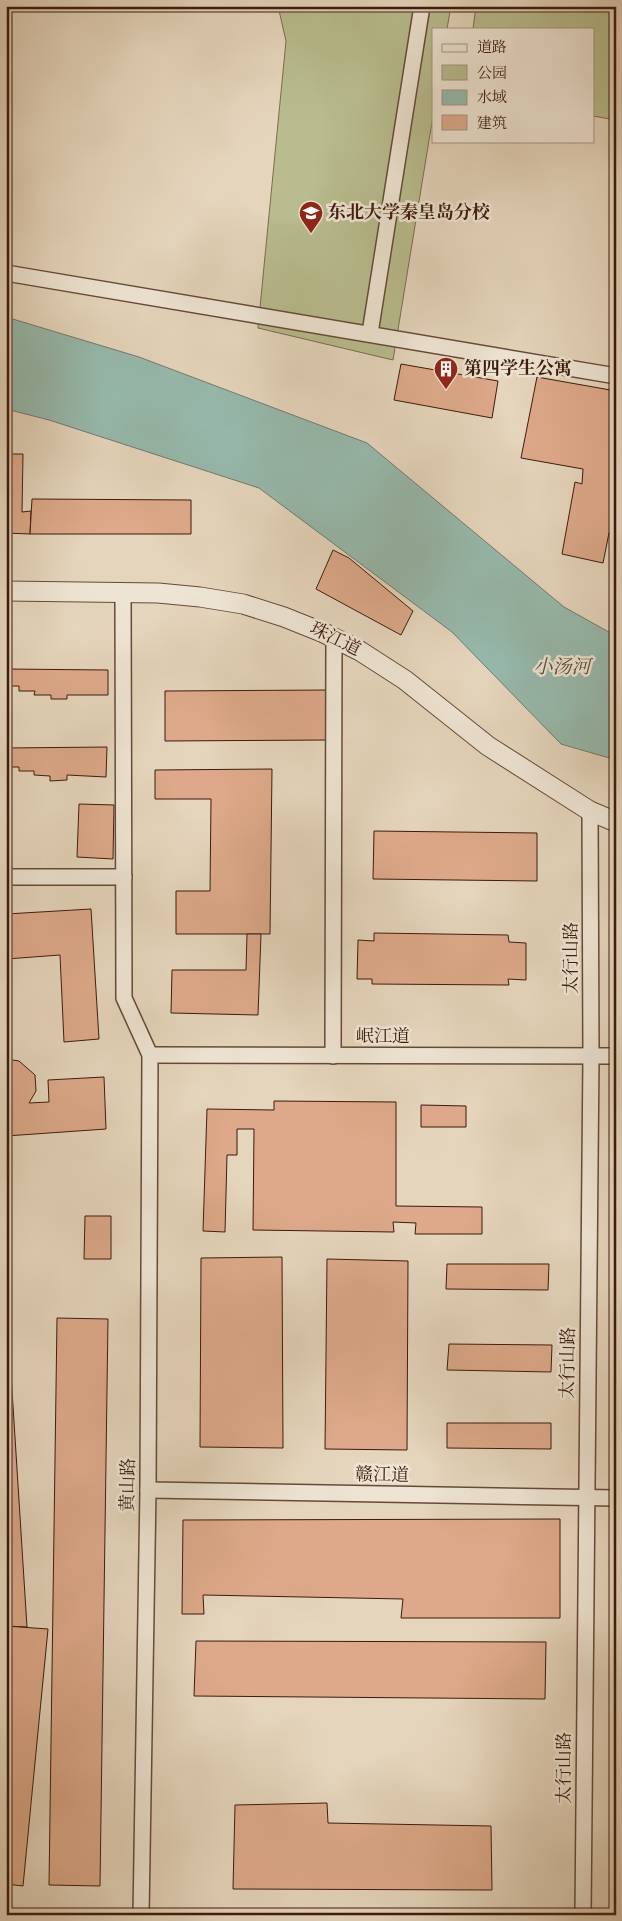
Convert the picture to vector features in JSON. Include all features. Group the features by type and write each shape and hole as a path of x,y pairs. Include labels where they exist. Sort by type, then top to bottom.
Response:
{"street":[{"path":"370,333 422,6"},
{"path":"6,273 616,376"},
{"name":"珠江道","path":"6,591 123,593 200,597 243,604 284,617 360,651 405,680 488,746 590,811 616,822"},
{"path":"123,593 124,998 150,1055"},
{"path":"334,638 334,1056"},
{"name":"太行山路","path":"583,1915 591,1056 590,811"},
{"path":"6,877 124,877"},
{"name":"岷江道","path":"150,1055 616,1056"},
{"name":"黄山路","path":"141,1915 148,1490 150,1055"},
{"name":"赣江道","path":"148,1490 616,1498"}],"green space":[{"path":"278,6 451,6 447,28 432,28 432,122 393,360 258,328 286,41"},
{"path":"476,6 616,6 616,120 594,116 594,28 473,28"}],"water":[{"name":"小汤河","path":"6,317 139,357 367,443 564,607 616,636 616,760 561,744 452,632 259,488 49,420 6,409"}],"building":[{"name":"第四学生公寓","path":"401,364 498,381 492,418 394,400"},
{"path":"537,377 616,391 616,535 609,533 603,563 562,554 575,482 582,484 583,469 521,458"},
{"path":"6,454 23,454 22,512 31,511 30,534 6,533"},
{"path":"32,499 191,500 191,534 30,534"},
{"path":"333,550 349,558 413,611 401,635 316,589"},
{"path":"6,669 108,670 108,695 67,695 67,699 51,699 51,695 34,695 35,691 19,691 19,686 6,686"},
{"path":"328,690 328,740 165,741 165,691"},
{"path":"107,747 106,777 67,775 67,780 50,781 50,776 34,775 34,771 19,771 19,767 6,767 6,748"},
{"path":"272,769 270,934 176,934 176,891 210,891 211,799 155,799 155,770"},
{"path":"79,804 114,805 113,859 77,857"},
{"path":"374,831 537,833 537,881 373,879"},
{"path":"91,909 99,1039 64,1042 60,955 6,959 6,914"},
{"path":"374,933 508,935 509,942 526,943 526,980 508,979 509,985 372,984 372,979 357,979 358,940 374,941"},
{"path":"247,934 261,934 258,1015 171,1013 172,970 246,970"},
{"path":"6,1059 19,1061 35,1075 36,1091 29,1103 49,1102 48,1080 104,1077 106,1129 6,1136"},
{"path":"274,1101 396,1102 396,1206 482,1207 482,1234 415,1234 416,1223 393,1222 394,1232 253,1230 254,1129 237,1129 237,1155 227,1155 225,1232 203,1231 207,1109 274,1110"},
{"path":"421,1105 466,1106 466,1127 421,1127"},
{"path":"85,1216 111,1216 111,1259 84,1259"},
{"path":"282,1257 283,1448 200,1447 201,1258"},
{"path":"327,1259 408,1261 407,1450 325,1449"},
{"path":"447,1264 549,1264 548,1290 446,1289"},
{"path":"6,1295 27,1627 6,1626"},
{"path":"57,1318 108,1319 100,1886 49,1885"},
{"path":"449,1344 552,1345 551,1372 447,1370"},
{"path":"447,1423 551,1423 551,1449 447,1448"},
{"path":"560,1519 560,1618 401,1618 403,1599 203,1595 204,1614 182,1614 183,1520"},
{"path":"6,1626 48,1629 23,1886 6,1884"},
{"path":"196,1641 546,1642 545,1699 194,1696"},
{"path":"327,1803 328,1823 491,1826 492,1890 233,1889 235,1805"}],"place":[{"name":"东北大学秦皇岛分校","path":"311,234"},
{"name":"第四学生公寓","path":"446,390"}]}
